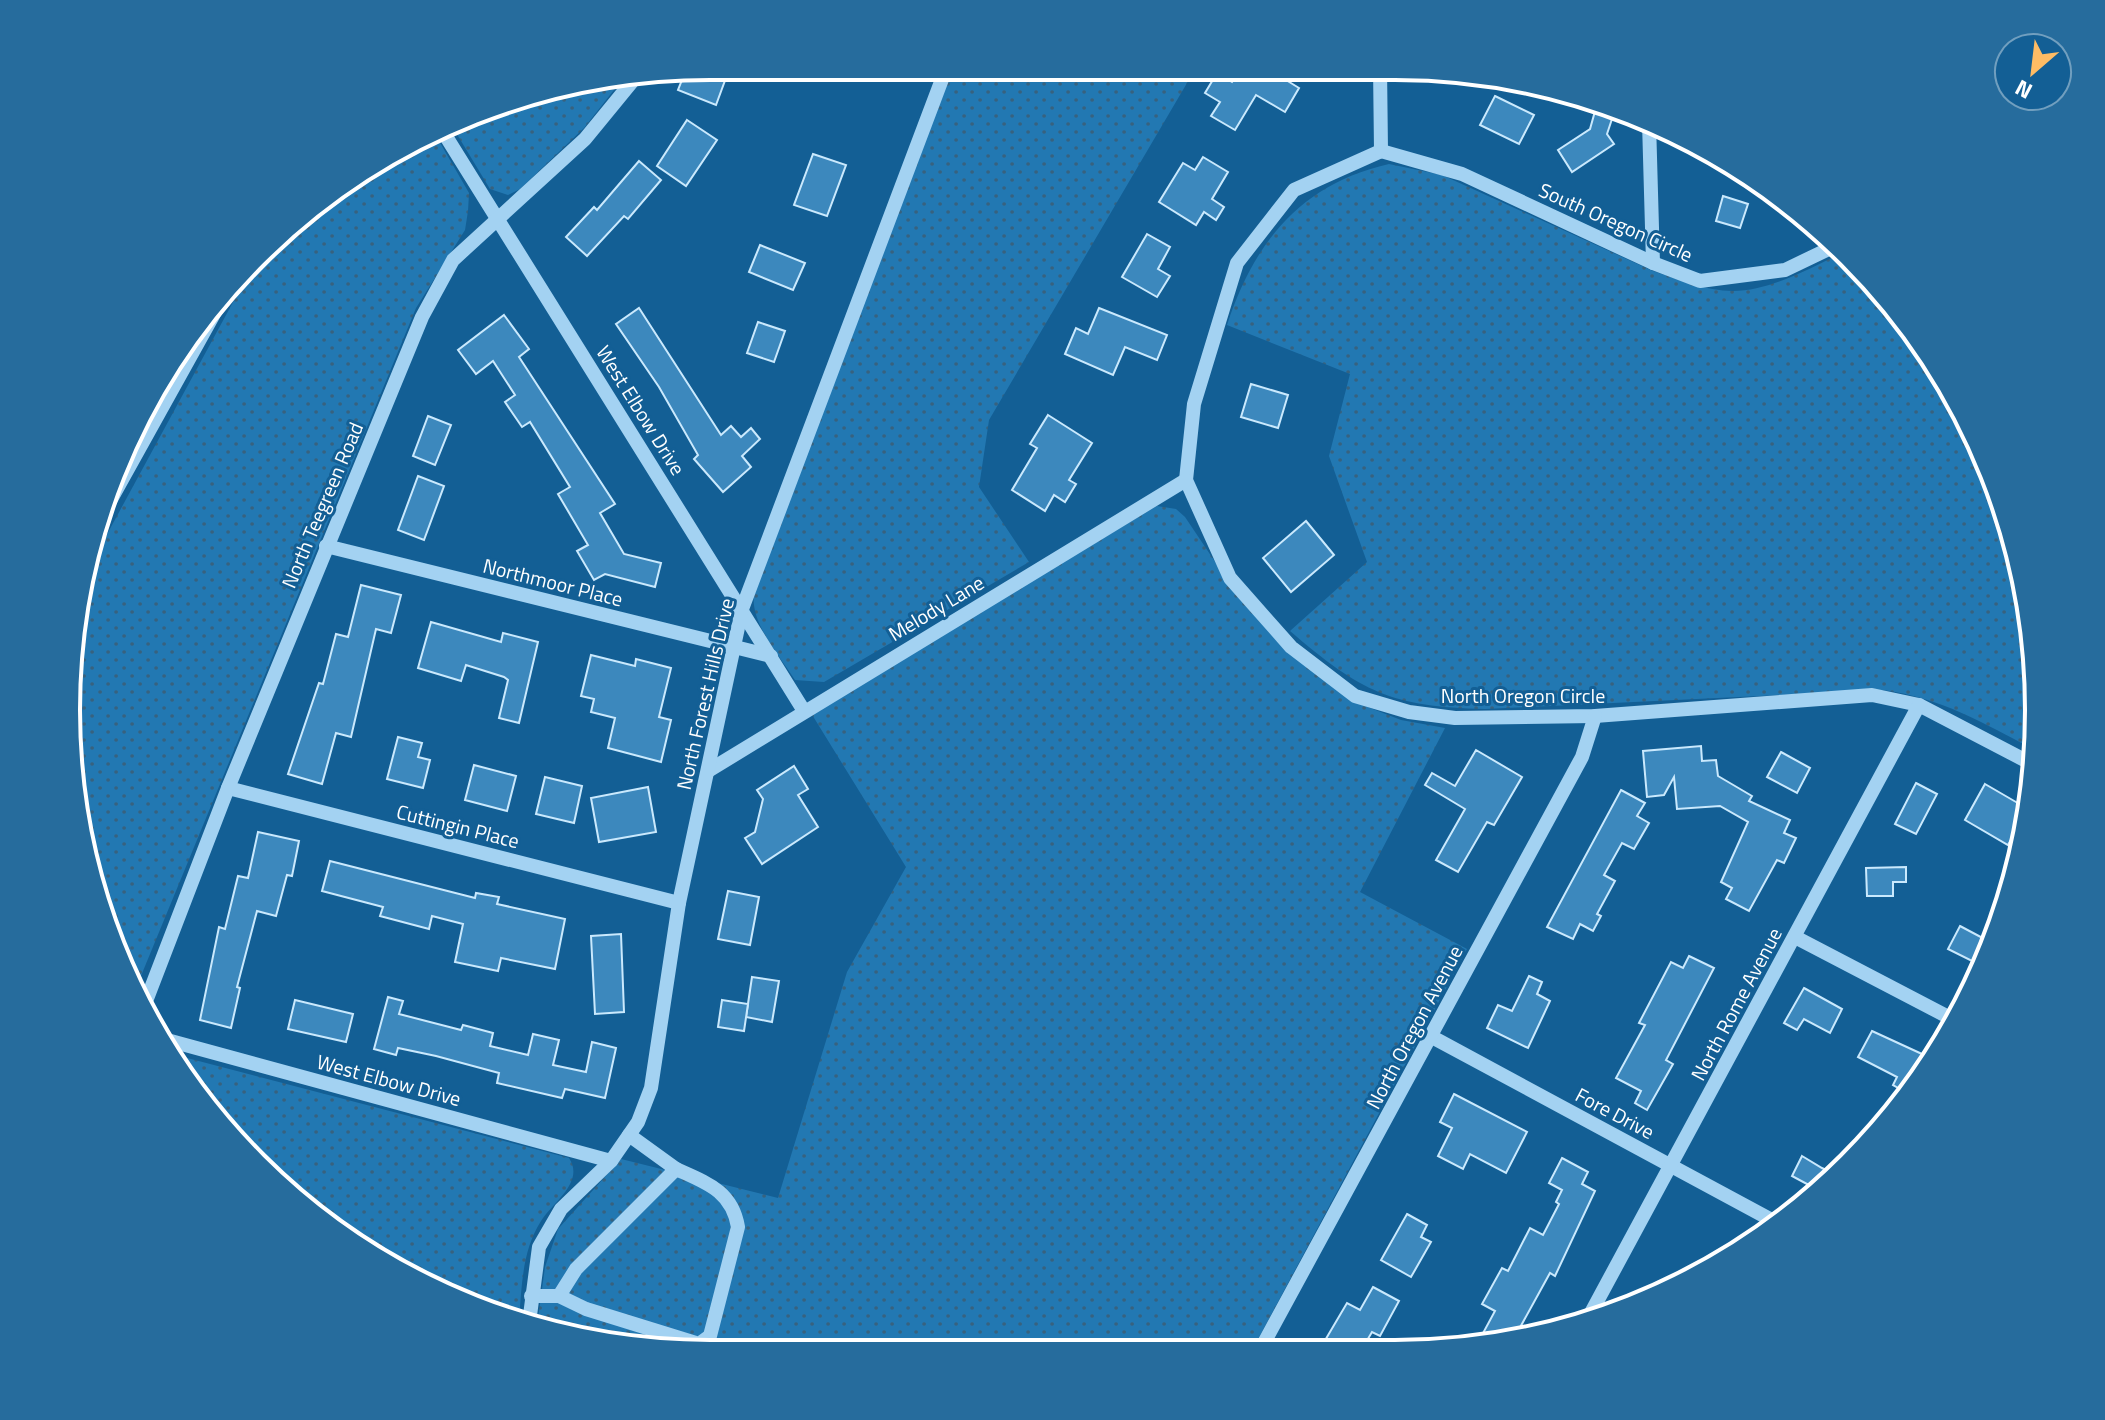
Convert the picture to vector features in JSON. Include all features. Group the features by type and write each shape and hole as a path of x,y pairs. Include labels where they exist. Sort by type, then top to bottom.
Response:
{"street":[{"name":"North Forest Hills Drive","path":"530,1314 539,1247 561,1209 611,1161 629,1135 651,1088 679,903 742,609 942,80"},
{"path":"1186,480 1194,404 1237,263 1294,190 1381,151 1380,80"},
{"name":"North Teegreen Road","path":"148,995 228,788 422,317 453,260 585,139 629,85"},
{"path":"1649,134 1653,263"},
{"name":"West Elbow Drive","path":"447,138 804,711"},
{"name":"South Oregon Circle","path":"1381,151 1462,174 1653,263 1700,281 1785,270 1825,251"},
{"path":"129,468 197,344"},
{"name":"Melody Lane","path":"708,771 1186,480"},
{"name":"North Oregon Circle","path":"1186,480 1230,578 1291,647 1355,696 1409,712 1455,718 1595,716 1872,695 1919,705 2023,759"},
{"name":"Northmoor Place","path":"326,546 771,656"},
{"name":"North Rome Avenue","path":"1593,1308 1919,705"},
{"name":"North Oregon Avenue","path":"1266,1340 1582,757 1595,716"},
{"name":"Cuttingin Place","path":"228,788 679,903"},
{"path":"1795,937 1946,1016"},
{"name":"Fore Drive","path":"1432,1037 1768,1218"},
{"name":"West Elbow Drive","path":"175,1042 611,1161"},
{"path":"629,1135 676,1169 726,1195 736,1211 738,1227 710,1336 705,1340"},
{"path":"559,1296 576,1269 676,1169"},
{"path":"531,1296 559,1296 586,1309 684,1339"}],"shaded area":[{"path":"948,80 1189,80 989,420 979,487 1029,562 824,682 795,680 761,628 754,594"},
{"path":"616,87 584,128 520,189 508,195 490,189 457,134 547,101"},
{"path":"439,141 469,193 465,230 416,308 140,978 113,913 101,873 85,792 81,751 81,669 85,628 102,543 238,293 326,210 395,164"},
{"path":"1389,164 1442,175 1653,271 1712,289 1733,291 1762,287 1832,258 1869,295 1919,360 1960,431 1992,507 2004,547 2020,628 2024,669 2024,744 1943,705 1883,690 1485,709 1425,705 1401,700 1358,682 1290,631 1367,562 1329,456 1350,374 1227,325 1251,268 1285,221 1330,186"},
{"path":"1157,506 1176,509 1185,517 1236,593 1360,704 1401,720 1445,728 1360,892 1467,949 1258,1340 669,1339 587,1328 538,1316 545,1267 558,1229 621,1159 778,1198 847,972 906,867 811,713"},
{"path":"184,1057 569,1158 573,1167 570,1183 535,1232 524,1268 520,1311 469,1292 395,1256 326,1210 295,1184 236,1125"}],"building":[{"path":"725,80 716,105 678,90 682,81"},
{"path":"1213,80 1286,80 1299,88 1285,112 1256,95 1235,130 1211,116 1220,102 1205,93"},
{"path":"1495,96 1534,115 1519,144 1480,125"},
{"path":"1595,112 1612,119 1607,134 1614,144 1572,172 1558,150 1590,129"},
{"path":"687,120 717,140 686,186 657,166"},
{"path":"813,154 846,165 827,216 794,205"},
{"path":"1203,157 1228,172 1212,199 1224,207 1216,220 1204,212 1196,225 1159,202 1183,163 1195,170"},
{"path":"639,161 661,180 628,219 624,216 587,256 566,237 594,207 597,210"},
{"path":"1723,196 1748,204 1740,228 1716,221"},
{"path":"1147,234 1170,247 1158,269 1170,276 1157,297 1122,277"},
{"path":"760,245 805,263 793,290 749,272"},
{"path":"639,308 721,435 731,426 741,437 751,428 760,439 742,456 751,467 723,492 694,459 698,455 659,387 616,324"},
{"path":"1099,308 1167,335 1157,360 1125,347 1113,375 1065,354 1076,328 1088,334"},
{"path":"504,315 529,349 519,357 615,504 600,513 624,554 661,563 655,587 605,574 594,580 577,551 588,545 558,494 570,487 530,422 522,427 505,402 515,395 493,361 476,374 458,350"},
{"path":"758,322 785,331 774,362 747,353"},
{"path":"1251,384 1288,395 1278,428 1241,417"},
{"path":"1048,415 1092,443 1069,480 1076,484 1065,502 1054,495 1045,511 1012,490 1037,448 1030,444"},
{"path":"428,416 451,425 435,465 413,456"},
{"path":"418,476 444,486 424,540 398,530"},
{"path":"1306,521 1334,555 1291,592 1263,558"},
{"path":"361,585 401,595 391,633 376,629 351,737 336,733 322,784 288,774 319,683 323,684 336,634 348,637"},
{"path":"431,622 501,642 503,633 538,642 519,723 499,718 508,680 504,677 466,665 461,681 418,668"},
{"path":"591,655 635,666 636,659 671,668 659,717 671,720 661,762 608,748 615,718 591,712 594,699 581,696"},
{"path":"398,737 422,743 418,757 430,760 423,788 387,779"},
{"path":"1701,746 1702,761 1716,760 1718,776 1752,796 1749,801 1790,820 1784,833 1796,838 1784,863 1777,860 1749,911 1726,899 1732,888 1721,882 1748,822 1720,806 1677,809 1674,777 1664,795 1647,797 1643,751"},
{"path":"1476,750 1522,777 1494,825 1487,822 1458,872 1436,860 1465,809 1425,785 1432,773 1455,786"},
{"path":"1781,752 1810,768 1797,793 1767,777"},
{"path":"474,765 516,776 507,811 465,800"},
{"path":"794,766 808,789 798,795 818,827 762,864 745,838 755,832 763,799 757,790"},
{"path":"545,777 582,786 574,823 536,814"},
{"path":"1916,783 1937,794 1916,834 1895,824"},
{"path":"1985,784 2018,803 2008,845 1965,820"},
{"path":"648,787 656,832 599,842 591,798"},
{"path":"1621,790 1645,803 1637,816 1649,823 1634,849 1622,843 1604,875 1615,881 1597,914 1601,916 1593,931 1580,924 1573,939 1547,927"},
{"path":"258,832 299,841 292,876 287,875 276,916 257,911 237,987 240,988 231,1028 200,1020 219,927 225,929 238,876 248,878"},
{"path":"330,861 475,898 476,893 499,897 497,904 565,919 555,969 501,958 498,971 455,962 463,924 432,916 429,929 380,916 383,907 322,891"},
{"path":"1906,867 1906,882 1893,882 1893,896 1867,896 1866,868"},
{"path":"728,891 759,897 750,945 718,939"},
{"path":"1960,926 1982,938 1972,961 1948,949"},
{"path":"621,934 624,1012 595,1014 591,936"},
{"path":"1689,956 1714,968 1666,1060 1673,1064 1647,1110 1635,1103 1641,1091 1616,1078 1645,1025 1639,1023 1671,962 1683,968"},
{"path":"1529,976 1542,982 1537,994 1550,1001 1528,1048 1487,1028 1498,1005 1512,1011"},
{"path":"752,977 779,981 772,1022 746,1017"},
{"path":"1804,988 1842,1009 1830,1033 1804,1019 1797,1030 1784,1023"},
{"path":"388,997 403,1001 399,1014 461,1030 463,1025 493,1033 490,1046 528,1055 533,1034 559,1040 553,1065 586,1072 592,1042 616,1048 605,1098 565,1089 562,1098 497,1083 499,1073 436,1056 398,1048 396,1055 374,1049"},
{"path":"295,1000 353,1014 346,1042 288,1029"},
{"path":"722,1000 748,1004 744,1031 718,1027"},
{"path":"1872,1031 1923,1054 1899,1088 1893,1085 1897,1077 1858,1057"},
{"path":"1454,1094 1527,1132 1506,1173 1470,1154 1463,1169 1438,1156 1452,1128 1440,1122"},
{"path":"1802,1156 1825,1170 1809,1185 1792,1176"},
{"path":"1562,1158 1588,1172 1582,1184 1595,1191 1555,1276 1550,1273 1520,1328 1483,1334 1495,1311 1482,1304 1502,1268 1508,1271 1530,1228 1543,1235 1559,1204 1556,1202 1562,1190 1549,1183"},
{"path":"1407,1214 1427,1225 1421,1237 1431,1242 1411,1277 1381,1260"},
{"path":"1373,1287 1399,1301 1380,1336 1372,1332 1367,1340 1325,1340 1347,1303 1360,1310"}]}
